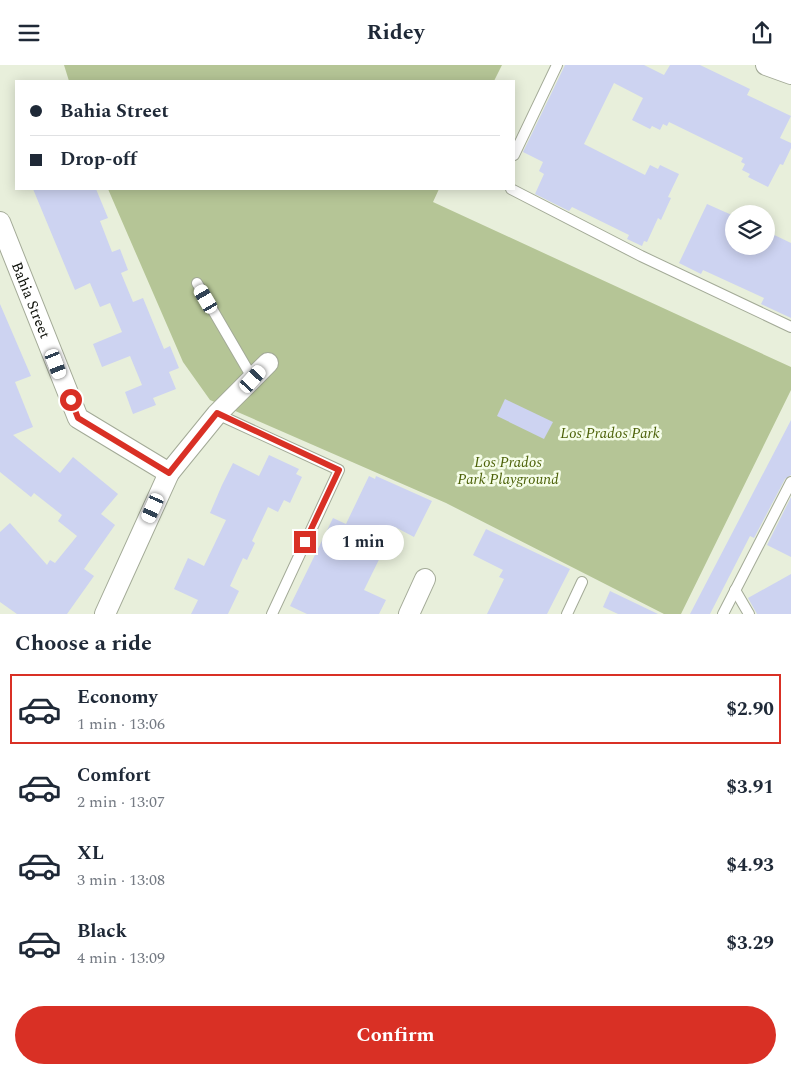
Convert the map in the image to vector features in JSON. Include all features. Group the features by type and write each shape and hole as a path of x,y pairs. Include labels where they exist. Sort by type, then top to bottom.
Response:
{"street":[{"path":"766,65 791,74"},
{"name":"Bahia Street","path":"0,222 78,418 169,473"},
{"path":"105,614 169,473 217,413 268,363"},
{"path":"409,614 425,579"}],"lane":[{"path":"515,153 557,65"},
{"path":"513,190 641,256 791,327"},
{"path":"197,283 253,379"},
{"path":"217,413 339,470 272,614"},
{"path":"723,614 791,482"},
{"path":"567,614 582,582"},
{"path":"735,591 749,614"}],"green space":[{"path":"64,65 502,65 494,80 69,80"},
{"name":"Los Prados Park","path":"108,190 439,190 433,202 791,367 791,390 681,614 664,614 446,503 210,400 183,362"}],"building":[{"path":"565,65 644,65 664,75 670,65 700,65 750,89 747,95 791,116 780,138 791,143 791,148 783,165 780,164 768,187 748,177 750,174 742,170 745,164 741,162 743,158 669,122 667,126 663,124 660,130 652,126 650,129 632,120 643,98 614,83 584,144 645,175 650,165 658,169 660,165 679,174 668,197 671,198 661,220 658,218 647,242 644,241 642,246 627,239 629,235 572,207 569,211 535,194 544,174 539,171 543,162 523,152"},
{"path":"33,190 96,190 108,218 100,221 112,252 120,249 128,270 121,273 133,302 143,298 164,349 170,346 179,368 169,372 176,389 153,398 156,405 133,414 125,392 142,385 130,356 102,367 93,344 122,332 110,303 100,307 90,283 75,290"},
{"path":"707,204 725,212 725,255 775,255 775,235 791,243 791,318 761,304 764,298 703,270 701,274 679,263"},
{"path":"0,304 31,376 15,382 33,427 13,435 60,473 73,457 118,494 101,514 115,525 84,569 94,576 67,614 17,614 0,602 0,532 10,523 47,565 50,560 55,563 77,536 58,521 62,515 34,493 31,497 0,472"},
{"path":"505,399 553,422 544,439 497,416"},
{"path":"791,420 791,475 785,479 754,538 750,536 710,614 690,614"},
{"path":"269,455 299,469 296,474 302,477 290,503 284,500 278,512 268,507 252,541 255,543 247,560 243,558 230,586 239,591 228,614 191,614 198,600 174,589 188,558 204,566 226,520 210,513 222,485 233,463 259,476"},
{"path":"369,476 375,479 376,476 432,501 414,537 395,527 364,590 386,600 379,614 307,614 290,606 333,518 346,524"},
{"path":"791,497 791,557 767,545"},
{"path":"486,529 570,569 547,614 487,614 504,579 499,577 503,570 473,555"},
{"path":"791,574 791,614 757,614 748,598"},
{"path":"610,591 658,614 618,614 603,607"}],"route":[{"path":"71,400 78,418 169,473 217,413 339,470 305,542"}],"park label":[{"name":"Los Prados Park Playground","path":"508,470"}]}
